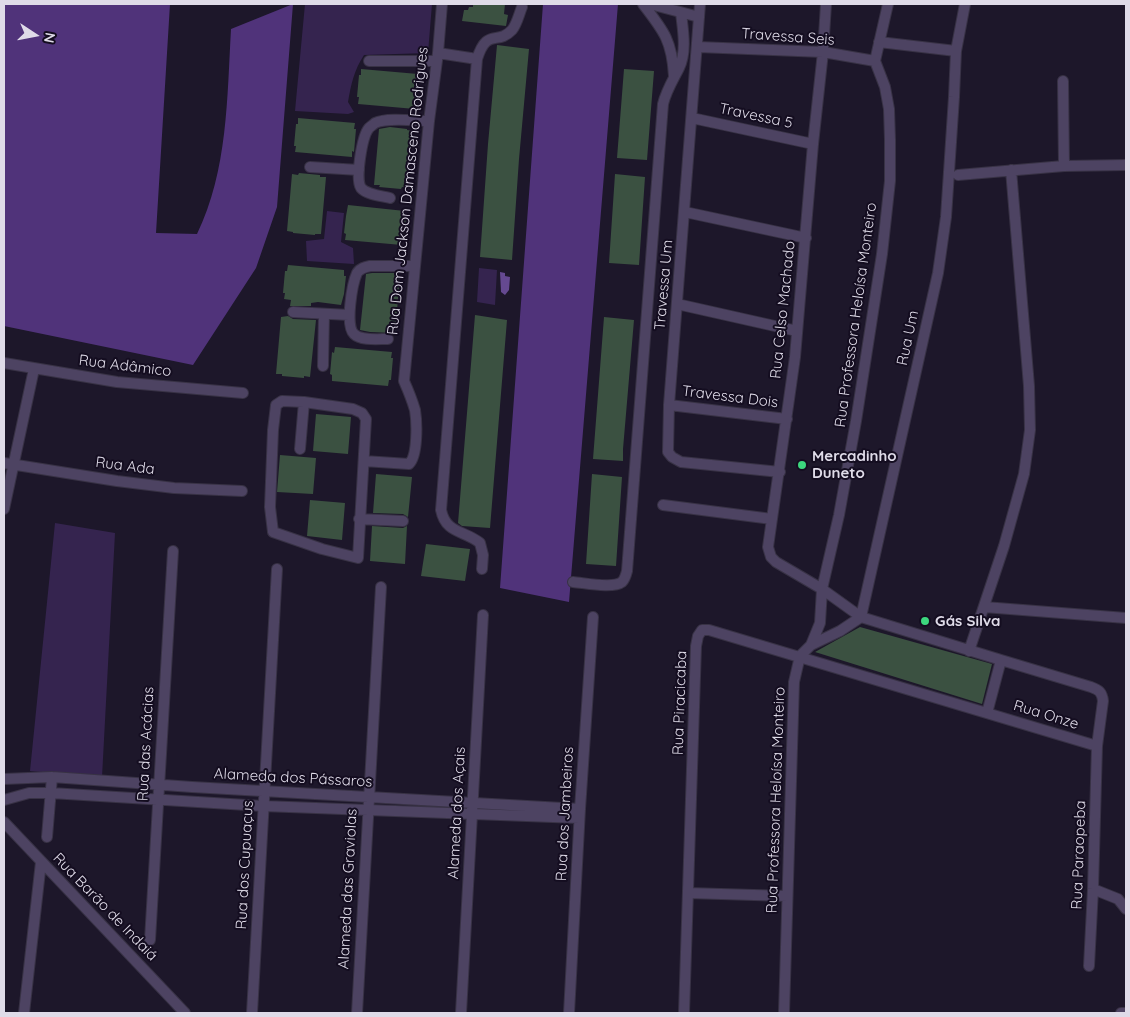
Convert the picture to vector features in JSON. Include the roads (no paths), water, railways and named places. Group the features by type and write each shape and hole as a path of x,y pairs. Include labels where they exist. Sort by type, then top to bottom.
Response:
{"street":[{"name":"Rua Dom Jackson Damasceno Rodrigues","path":"364,462 409,464 414,458 415,412 404,381 442,4"},
{"path":"644,4 666,37 672,56 674,76"},
{"path":"650,4 699,17"},
{"name":"Travessa Um","path":"700,4 669,405 668,452 676,460 780,472"},
{"name":"Rua Celso Machado","path":"826,4 797,331 780,472 768,547 776,562 822,589 861,617 999,660"},
{"path":"875,61 888,4"},
{"name":"Rua Um","path":"861,617 938,273 946,217 956,51 965,4"},
{"path":"482,569 483,555 480,543 449,526 443,518 441,510 477,59 486,40 509,33 514,28 522,7"},
{"path":"573,582 612,585 620,583 627,571 663,104 674,76 680,68 682,56 681,13"},
{"path":"879,42 956,51"},
{"name":"Travessa Seis","path":"698,47 823,52 875,61"},
{"path":"369,60 438,57 477,59"},
{"name":"Rua Professora Heloísa Monteiro","path":"784,1013 792,697 800,656 811,645 820,623 822,589 839,514 856,421 887,218 890,181 889,109 875,61"},
{"path":"1063,81 1064,166"},
{"name":"Travessa 5","path":"692,118 813,144"},
{"path":"390,198 362,190 359,184 359,170 364,140 369,128 376,123 384,121 429,121"},
{"path":"958,175 1064,166 1126,164"},
{"path":"310,167 359,170"},
{"path":"969,651 1004,546 1024,474 1030,430 1029,386 1011,170"},
{"path":"685,212 806,238"},
{"path":"388,339 360,338 354,335 350,329 353,287 357,272 364,267 415,266"},
{"path":"677,304 797,331"},
{"path":"293,312 350,315"},
{"path":"323,366 324,314"},
{"name":"Rua Adâmico","path":"4,363 117,382 243,393"},
{"path":"4,509 15,465 34,369"},
{"path":"282,401 304,402 353,409 362,413 366,419 364,462 358,558 322,549 273,532 271,499 273,430 276,405 282,401"},
{"path":"300,449 304,402"},
{"name":"Travessa Dois","path":"669,405 787,419"},
{"name":"Rua Ada","path":"4,463 174,488 242,491"},
{"path":"663,506 772,519"},
{"path":"359,519 403,521"},
{"name":"Rua das Acácias","path":"150,940 173,551"},
{"name":"Rua dos Cupuaçus","path":"252,1013 277,569"},
{"name":"Alameda das Graviolas","path":"357,1013 381,587"},
{"path":"984,607 1126,618"},
{"name":"Alameda dos Açais","path":"461,1013 483,615"},
{"path":"811,645 840,631 861,617"},
{"name":"Rua dos Jambeiros","path":"570,1013 580,814 593,618"},
{"name":"Rua Piracicaba","path":"684,1013 698,636 702,630 709,630 800,656 987,713"},
{"path":"987,713 999,660"},
{"name":"Rua Paraopeba","path":"999,660 1091,686 1100,691 1103,701 1097,746 1089,966"},
{"name":"Rua Onze","path":"987,713 1097,746"},
{"path":"48,837 52,777"},
{"name":"Alameda dos Pássaros","path":"4,779 52,777 159,785 472,802 580,814"},
{"name":"Alameda dos Pássaros","path":"4,800 29,793 51,793 263,806 471,815 580,814"},
{"name":"Rua Barão de Indaiá","path":"4,822 185,1013"},
{"path":"24,1013 41,862"},
{"path":"1093,889 1118,899 1126,909"},
{"path":"688,893 788,896"},
{"path":"1121,1013 1126,1013"}],"place":[{"name":"Mercadinho Duneto","path":"802,465"},
{"name":"Gás Silva","path":"925,621"}]}
